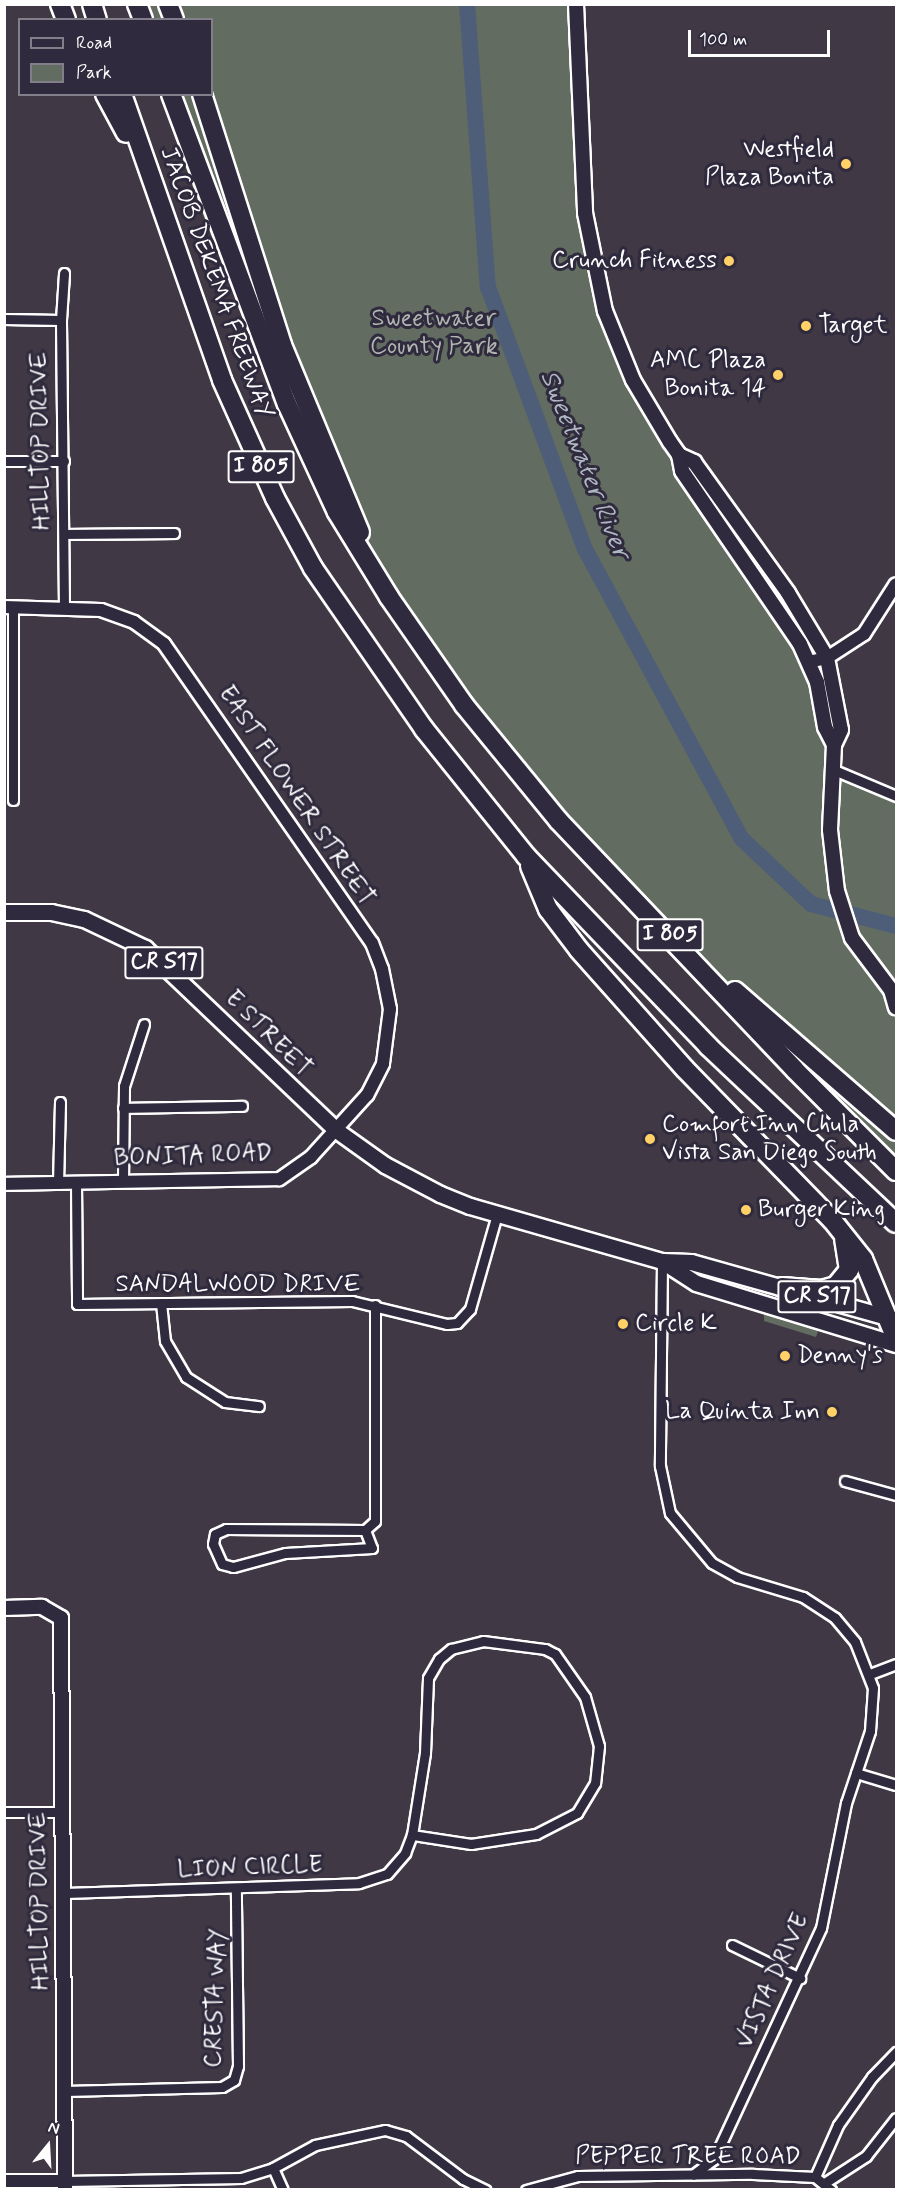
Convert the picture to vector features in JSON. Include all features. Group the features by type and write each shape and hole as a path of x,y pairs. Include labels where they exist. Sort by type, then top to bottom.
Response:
{"highway":[{"path":"106,96 150,178"},
{"name":"JACOB DEKEMA FREEWAY","path":"123,96 222,380 275,498 313,568 424,729 526,856 708,1046 897,1223"},
{"name":"JACOB DEKEMA FREEWAY","path":"172,96 287,404 338,512 388,597 464,705 558,820 667,932 795,1070 897,1171"},
{"path":"203,96 298,389 388,597"},
{"path":"526,856 548,909 579,950 685,1069 843,1234 863,1259 891,1318 897,1338"},
{"path":"667,932 897,1131"},
{"path":"782,1287 822,1290 838,1284 849,1270 843,1234"}],"main road":[{"path":"576,4 585,213 605,311 633,380 679,455 682,471 778,609 808,662 834,745 831,830 843,915 861,952 894,991 897,1007"},
{"path":"679,455 694,462 788,593 827,658 841,730 834,745"},
{"name":"E STREET","path":"4,912 51,912 84,919 145,948 336,1130"},
{"name":"CR S17","path":"336,1130 385,1165 419,1183 497,1214 662,1261 691,1262 891,1318"},
{"name":"CR S17","path":"662,1261 696,1283 897,1344"},
{"name":"HILLTOP DRIVE","path":"4,1608 42,1606 58,1613 62,1635 61,1812 65,1893 65,2185"}],"street":[{"name":"HILLTOP DRIVE","path":"64,273 61,320 64,608"},
{"path":"4,319 61,320"},
{"path":"4,461 64,461"},
{"path":"65,534 174,533"},
{"path":"808,662 827,658 864,634 897,584"},
{"path":"9,608 13,800"},
{"name":"EAST FLOWER STREET","path":"9,608 101,610 123,617 144,628 172,653 372,943 382,969 390,1009 383,1064 367,1095 336,1130"},
{"path":"834,770 897,796"},
{"path":"123,1182 124,1086 144,1024"},
{"path":"58,1184 60,1102"},
{"path":"123,1108 242,1106"},
{"name":"BONITA ROAD","path":"4,1184 279,1179 311,1157 336,1130"},
{"name":"SANDALWOOD DRIVE","path":"76,1182 77,1304 375,1305 447,1324 463,1319 470,1309 497,1214"},
{"path":"662,1261 660,1466 670,1513 712,1563 737,1577 803,1598 835,1618 855,1642 870,1674 897,1664"},
{"path":"161,1303 165,1341 186,1377 225,1402 259,1406"},
{"path":"365,1530 372,1548 285,1553 228,1567 216,1556 213,1540 218,1532 365,1530 375,1521 375,1305"},
{"path":"845,1480 897,1495"},
{"name":"LION CIRCLE","path":"65,1893 236,1890 359,1884 387,1874 405,1853 412,1835 425,1753 426,1685 435,1664 451,1648 475,1641 545,1649 555,1654 585,1697 599,1746 595,1783 576,1813 542,1832 499,1841 471,1844 412,1835"},
{"name":"VISTA DRIVE","path":"693,2175 714,2159 800,1978 826,1914 841,1829 873,1713 870,1674"},
{"path":"856,1773 897,1785"},
{"path":"4,1812 61,1812"},
{"name":"CRESTA WAY","path":"65,2091 222,2087 234,2080 238,2066 236,1890"},
{"path":"732,1945 800,1978"},
{"path":"814,2177 838,2125 873,2077 897,2052"},
{"name":"PEPPER TREE ROAD","path":"526,2190 578,2176 814,2177 829,2186 866,2156 897,2118"},
{"path":"4,2181 65,2185 241,2178 273,2168 315,2145 385,2130 406,2136 463,2179 486,2190"},
{"path":"273,2168 284,2190"}],"green space":[{"name":"Sweetwater County Park","path":"129,5 575,5 596,278 657,423 815,647 829,686 836,740 833,775 896,796 896,1159 559,822 464,705 278,403 197,200 161,96 213,96 213,18 135,18"},
{"path":"764,1314 813,1328 818,1331 816,1337 764,1321"}],"waterway":[{"name":"Sweetwater River","path":"467,4 488,287 585,549 742,839 811,904 896,926"}],"place":[{"name":"Westfield Plaza Bonita","path":"846,164"},
{"name":"Crunch Fitness","path":"729,261"},
{"name":"Target","path":"806,326"},
{"name":"AMC Plaza Bonita 14","path":"778,375"},
{"name":"Comfort Inn Chula Vista San Diego South","path":"650,1139"},
{"name":"Burger King","path":"746,1210"},
{"name":"Circle K","path":"623,1324"},
{"name":"Denny's","path":"785,1356"},
{"name":"La Quinta Inn","path":"832,1412"}]}
